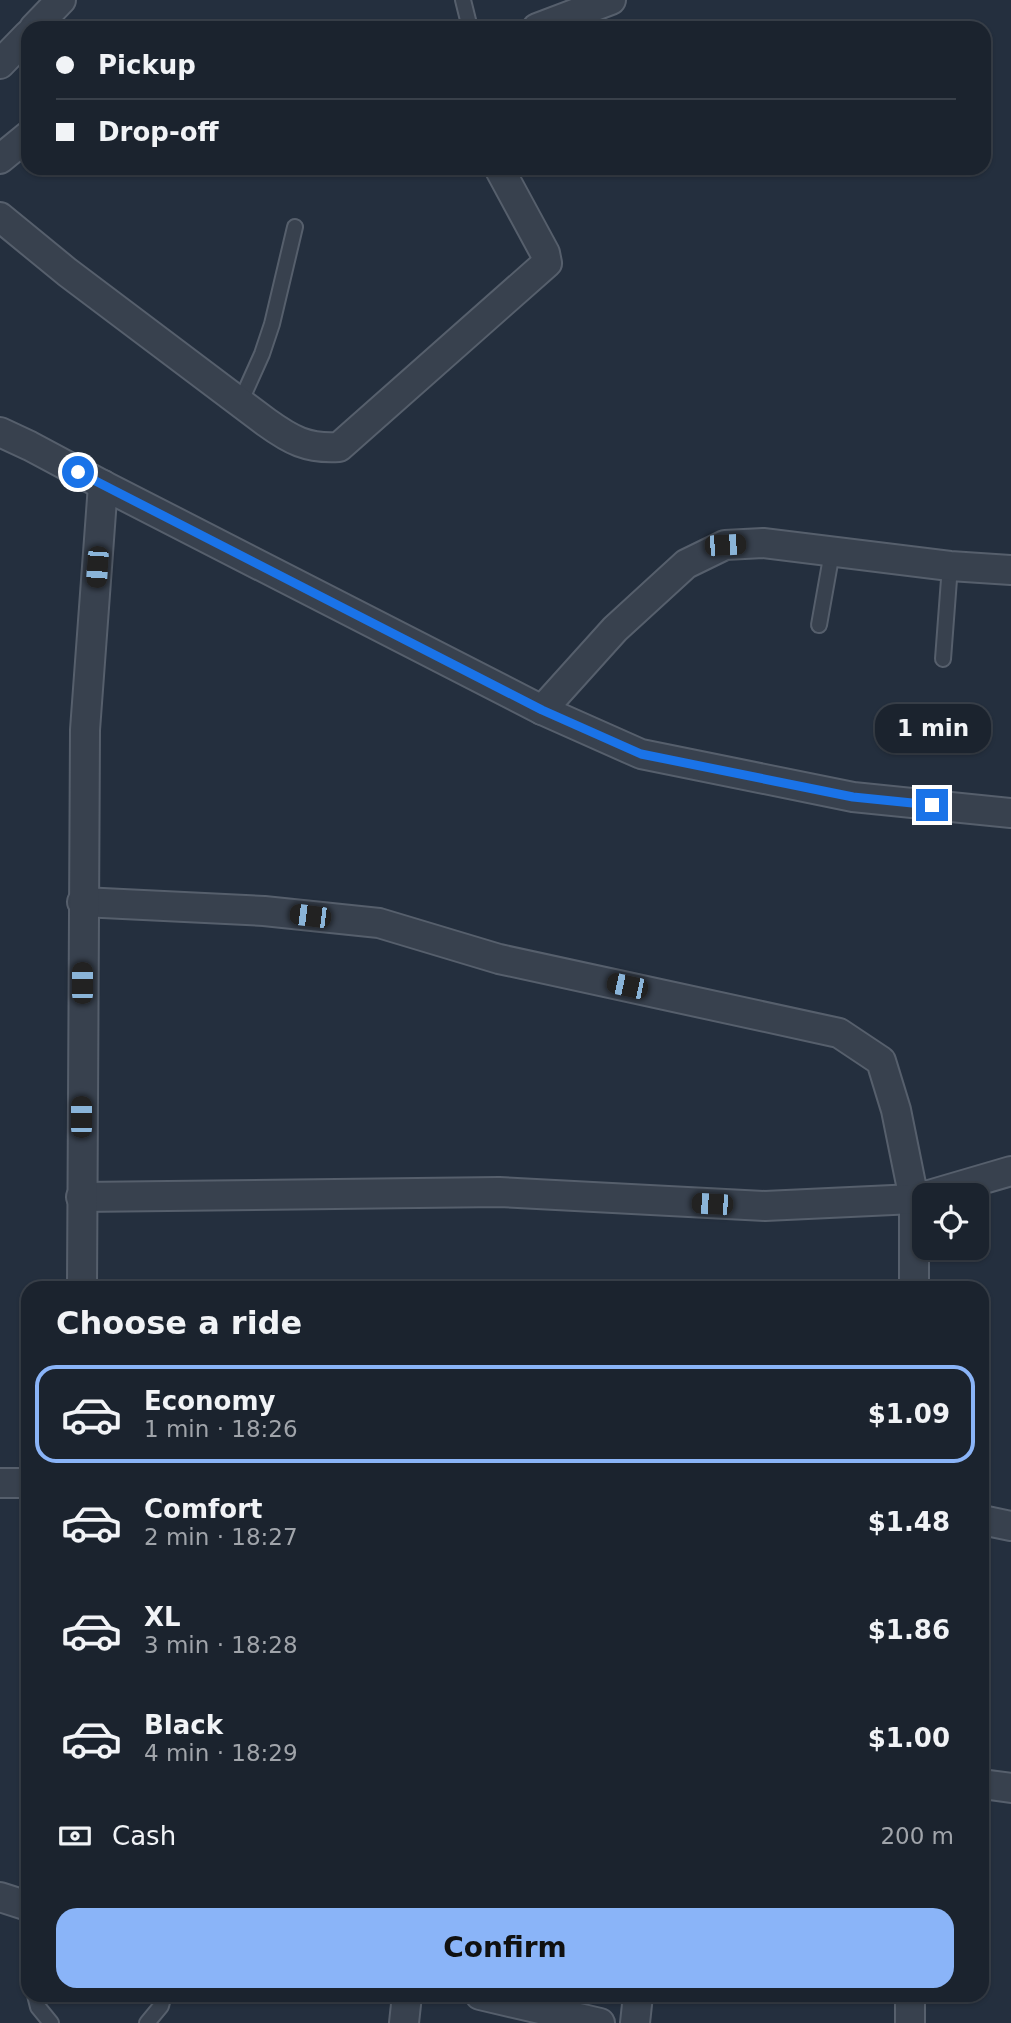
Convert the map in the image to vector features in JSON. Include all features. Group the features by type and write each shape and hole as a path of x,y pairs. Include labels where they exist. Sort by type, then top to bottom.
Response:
{"street":[{"path":"41,21 61,0"},
{"path":"556,21 611,0"},
{"path":"0,64 21,42"},
{"path":"0,159 21,142"},
{"path":"0,217 67,272 293,441 321,448 339,447 545,267 545,253 503,175"},
{"path":"0,432 542,710 641,754 853,797 1011,813"},
{"path":"82,1281 85,730 103,485"},
{"path":"542,710 615,629 685,564 725,545 763,543 950,566 1011,570"},
{"path":"82,902 264,911 379,923 499,959 839,1033 881,1061 918,1183"},
{"path":"970,1183 1011,1171"},
{"path":"81,1197 499,1192 765,1206 912,1198"},
{"path":"915,1281 916,1260"},
{"path":"0,1483 21,1483"},
{"path":"989,1522 1011,1527"},
{"path":"989,1785 1011,1788"},
{"path":"0,1897 21,1904"},
{"path":"404,2023 406,2002"},
{"path":"510,2002 600,2023"},
{"path":"635,2023 637,2002"},
{"path":"910,2002 910,2023"}],"lane":[{"path":"463,0 468,21"},
{"path":"240,403 272,324 295,227"},
{"path":"819,625 832,552"},
{"path":"943,659 950,566"},
{"path":"36,2002 51,2023"},
{"path":"147,2023 162,2002"}],"route":[{"path":"78,472 542,710 641,754 853,797 932,805"}]}
